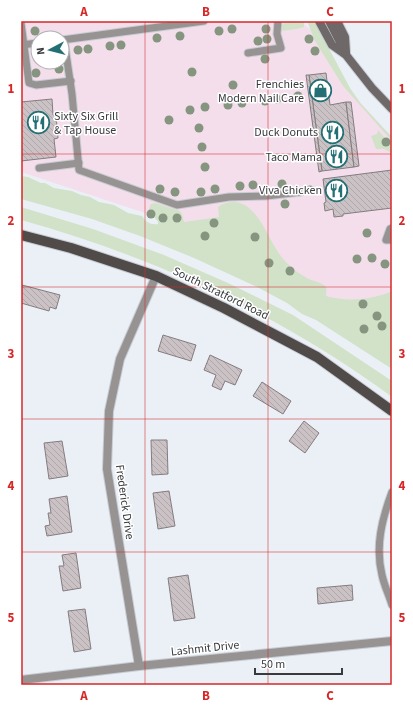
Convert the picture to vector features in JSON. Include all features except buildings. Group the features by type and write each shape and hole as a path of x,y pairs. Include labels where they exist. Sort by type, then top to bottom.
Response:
{"main road":[{"name":"South Stratford Road","path":"21,235 71,248 156,276 224,308 317,356 392,411"}],"street":[{"path":"319,21 332,45 346,55"},
{"path":"329,21 346,55 372,88 392,109"},
{"path":"337,21 345,37 346,55"},
{"name":"Frederick Drive","path":"139,666 107,469 109,411 120,359 156,276"},
{"name":"Lashmit Drive","path":"21,680 139,666 392,640"}],"lane":[{"path":"70,39 204,21"},
{"path":"248,53 281,48 277,34 278,21"},
{"path":"21,23 22,45 29,83 36,85 70,81"},
{"path":"68,70 79,170 177,204 229,197 266,196 301,192"},
{"path":"39,168 79,164"},
{"path":"392,228 390,229 386,240 392,240"},
{"path":"392,492 384,513 378,555 382,575 392,605"}],"shaded area":[{"path":"21,21 300,21 311,30 345,85 392,138 392,295 372,301 324,299 178,224 21,172"}],"green space":[{"path":"285,21 303,21 304,27 281,31"},
{"path":"307,21 312,21 317,26 350,88 361,104 392,137 392,141 343,86 315,41"},
{"path":"378,130 384,137 385,145 390,144 392,146 392,153 384,149 376,149 371,136 377,134"},
{"path":"21,176 45,183 54,188 72,191 90,197 99,202 114,205 128,213 142,216 153,224 158,224 158,222 148,211 151,204 155,203 180,211 184,222 219,217 218,207 226,203 235,202 244,205 259,218 275,247 287,263 301,275 324,285 326,287 326,296 342,299 359,299 392,291 392,369 316,320 302,314 287,303 257,287 194,258 140,236 92,219 21,199"},
{"path":"21,207 93,229 164,255 228,283 293,315 392,381 392,397 350,367 261,315 168,271 71,235 21,220"}],"place":[{"name":"Frenchies Modern Nail Care","path":"320,91"},
{"name":"Sixty Six Grill & Tap House","path":"39,123"},
{"name":"Duck Donuts","path":"333,132"},
{"name":"Taco Mama","path":"337,157"},
{"name":"Viva Chicken","path":"337,190"}]}
